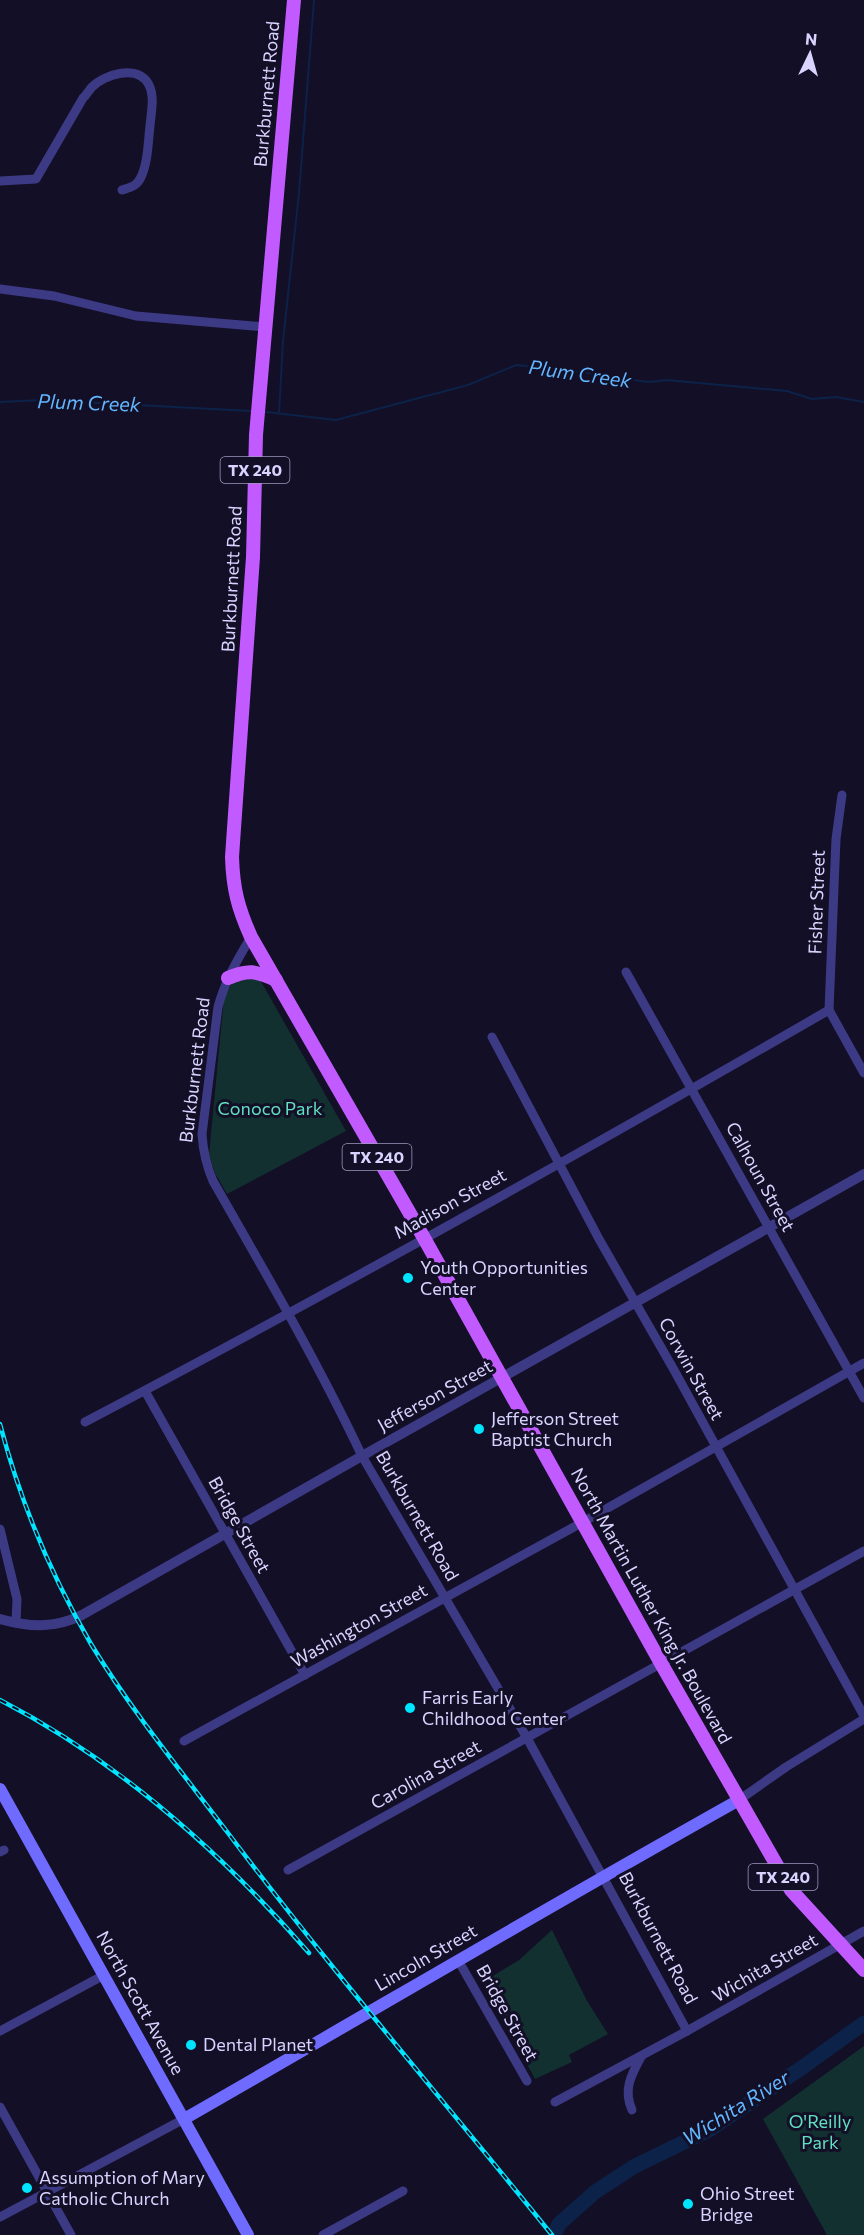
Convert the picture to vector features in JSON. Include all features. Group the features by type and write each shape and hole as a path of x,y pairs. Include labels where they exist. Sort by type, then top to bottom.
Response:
{"main road":[{"name":"Burkburnett Road","path":"251,937 240,913 234,892 232,857 254,556 256,435 294,0"},
{"name":"North Martin Luther King Jr. Boulevard","path":"251,937 424,1238 662,1665 791,1890 862,1968"},
{"path":"228,978 244,971 251,971 276,980"},
{"name":"North Scott Avenue","path":"0,1789 248,2235"},
{"name":"Lincoln Street","path":"184,2119 603,1876 739,1800"}],"street":[{"path":"0,181 36,180 83,98 92,87 121,72 133,72 142,76 149,84 153,99 146,159 141,178 135,186 122,190"},
{"path":"0,289 54,296 136,316 265,327"},
{"name":"Fisher Street","path":"829,1010 836,838 843,795"},
{"name":"Burkburnett Road","path":"251,937 228,978 218,1007 202,1134 203,1152 213,1181 288,1313 362,1456 527,1738 687,2031"},
{"name":"Calhoun Street","path":"626,972 864,1398"},
{"path":"829,1010 864,1073"},
{"name":"Madison Street","path":"85,1422 558,1164 829,1010"},
{"name":"Corwin Street","path":"492,1037 558,1164 864,1717"},
{"name":"Jefferson Street","path":"0,1619 47,1626 68,1622 864,1174"},
{"name":"Washington Street","path":"184,1741 583,1522 864,1363"},
{"name":"Bridge Street","path":"145,1391 305,1675"},
{"path":"0,1529 18,1607 16,1623"},
{"name":"Carolina Street","path":"288,1870 662,1665 864,1551"},
{"name":"Lincoln Street","path":"739,1800 864,1717"},
{"name":"Wichita Street","path":"555,2102 864,1931"},
{"name":"Bridge Street","path":"458,1960 527,2081"},
{"path":"0,2031 104,1975"},
{"path":"632,2110 627,2099 628,2086 641,2056"},
{"path":"0,2107 71,2235"},
{"name":"Lincoln Street","path":"0,2217 184,2119"},
{"path":"323,2235 403,2191"}],"green space":[{"name":"Conoco Park","path":"259,978 346,1131 227,1194 215,1173 209,1155 224,997 234,980"},
{"path":"552,1930 587,2001 608,2034 569,2055 572,2062 535,2079 483,1982 519,1960"},
{"name":"O'Reilly Park","path":"864,2046 864,2235 827,2235 763,2119"}],"waterway":[{"path":"279,413 283,341 299,193 314,0"},
{"name":"Plum Creek","path":"266,412 336,420 468,385 516,365 624,377 645,382 666,380 787,391 812,399 836,397 864,402"},
{"name":"Plum Creek","path":"0,402 42,400 251,411"},
{"name":"Wichita River","path":"554,2235 559,2224 595,2192 635,2166 709,2130 864,2023"}],"railway":[{"path":"0,1424 17,1481 50,1564 76,1618 123,1693 307,1935 552,2235"},
{"path":"0,1700 87,1751 166,1812 240,1880 309,1953"}],"place":[{"name":"Youth Opportunities Center","path":"408,1278"},
{"name":"Jefferson Street Baptist Church","path":"479,1429"},
{"name":"Farris Early Childhood Center","path":"410,1708"},
{"name":"Dental Planet","path":"191,2045"},
{"name":"Assumption of Mary Catholic Church","path":"27,2188"},
{"name":"Ohio Street Bridge","path":"688,2204"}]}
